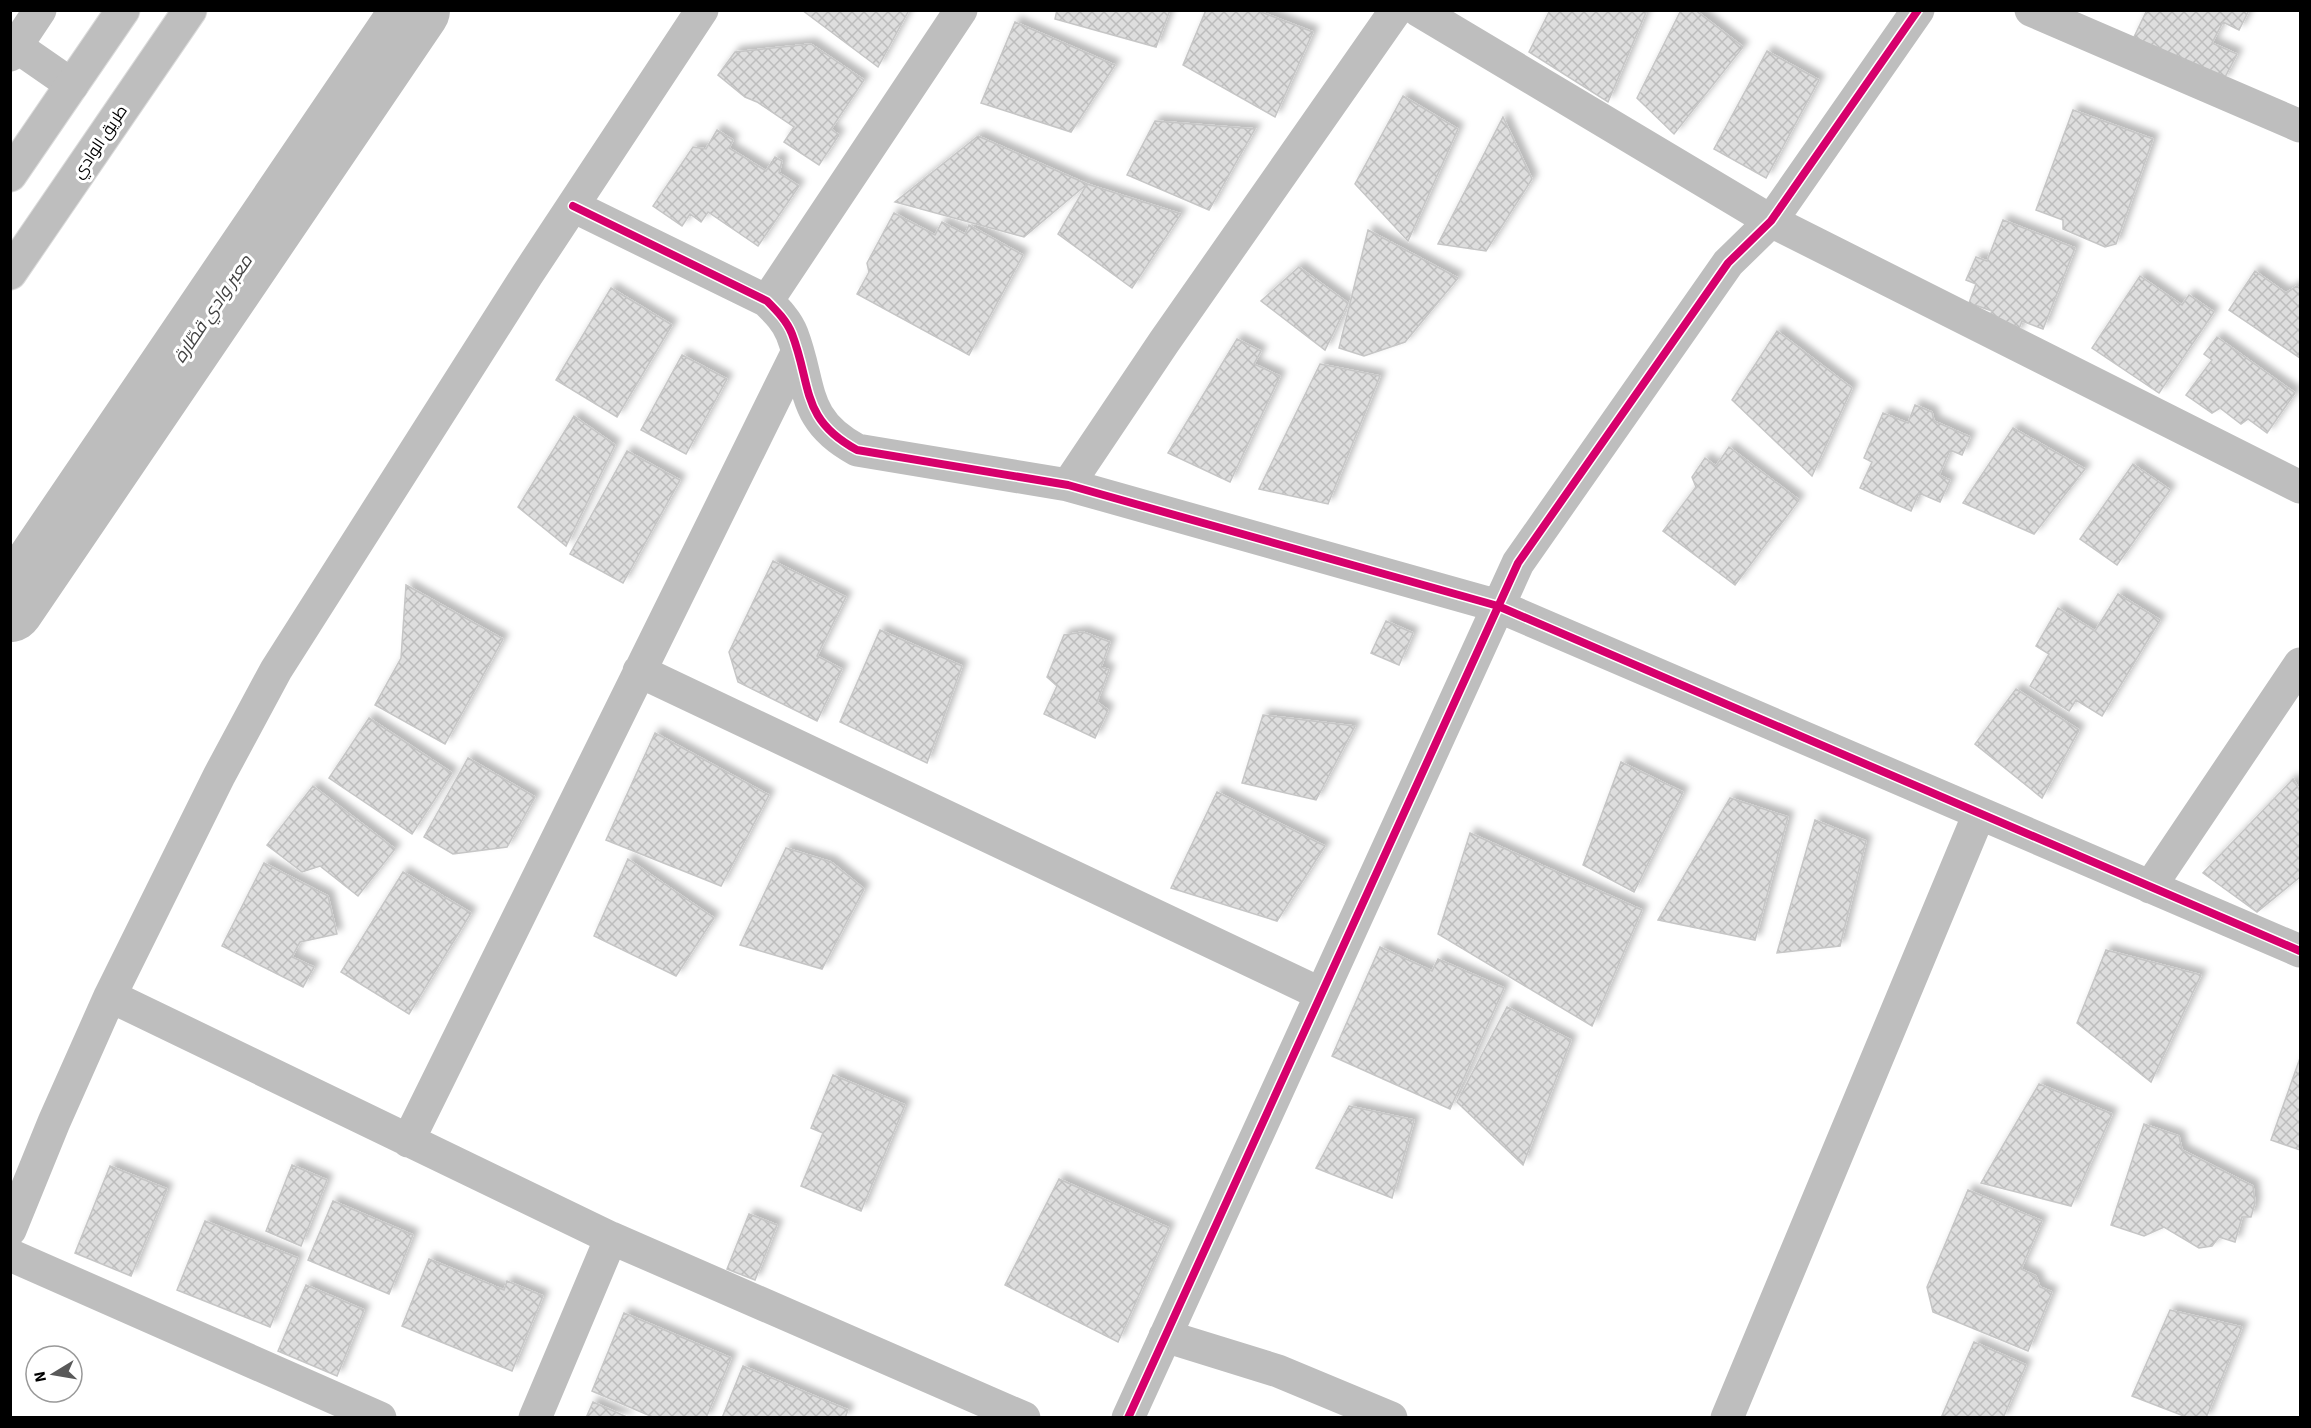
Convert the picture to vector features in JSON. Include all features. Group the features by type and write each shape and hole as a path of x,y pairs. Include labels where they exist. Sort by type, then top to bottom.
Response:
{"street":[{"path":"40,10 13,47 72,85"},
{"path":"10,175 123,10"},
{"name":"طريق الوادي","path":"10,273 190,10"},
{"path":"10,1230 54,1122 110,996 219,776 276,670 573,206 702,10"},
{"path":"767,301 961,10"},
{"path":"1068,485 1164,342 1396,10"},
{"path":"1419,10 1771,220 2301,487"},
{"path":"1128,1418 1518,563 1728,263 1771,220 1918,10"},
{"path":"2031,10 2301,126"},
{"path":"573,206 767,301 782,315 792,333 815,414 840,441 857,450 1068,485 1498,606 2301,951"},
{"path":"408,1141 797,353"},
{"path":"2150,887 2301,664"},
{"path":"639,671 1321,994"},
{"path":"1728,1418 1979,814"},
{"path":"110,996 611,1238 1024,1418"},
{"path":"535,1418 611,1238"},
{"path":"10,1255 380,1418"},
{"path":"1166,1336 1278,1371 1392,1418"}],"building":[{"path":"802,10 909,10 878,67"},
{"path":"1057,10 1170,10 1156,47 1055,19"},
{"path":"1206,10 1256,10 1313,32 1275,117 1183,65"},
{"path":"1550,10 1647,10 1608,102 1529,52"},
{"path":"1681,10 1695,10 1743,47 1674,134 1637,98"},
{"path":"2147,10 2249,10 2239,30 2223,22 2212,43 2237,54 2223,81 2134,37"},
{"path":"1015,22 1115,65 1071,132 981,103"},
{"path":"811,44 864,80 831,129 839,135 819,165 784,142 794,127 757,102 745,97 718,75 735,52"},
{"path":"1767,51 1819,80 1766,178 1714,149"},
{"path":"1403,96 1458,129 1408,241 1355,184"},
{"path":"2073,110 2153,139 2116,244 2105,247 2063,229 2063,220 2036,210"},
{"path":"1503,117 1532,179 1486,251 1438,244"},
{"path":"1155,121 1255,129 1209,210 1127,175"},
{"path":"717,130 733,140 729,148 766,171 775,157 782,161 779,173 799,186 758,246 708,212 701,222 690,214 682,226 653,206 693,147 706,149"},
{"path":"978,136 1087,184 1024,237 895,202"},
{"path":"1087,184 1181,214 1132,288 1058,234"},
{"path":"894,213 935,235 942,222 965,234 969,225 1023,255 969,355 857,294 869,272 867,263"},
{"path":"2003,220 2075,248 2043,329 2022,321 2017,334 1987,322 1992,311 1969,303 1976,284 1966,280 1976,257 1987,261"},
{"path":"1368,230 1458,278 1405,342 1364,356 1339,348"},
{"path":"1299,267 1348,303 1325,350 1261,301"},
{"path":"2255,271 2286,293 2297,286 2300,289 2300,358 2229,310"},
{"path":"2140,276 2182,305 2189,295 2214,312 2159,393 2092,348"},
{"path":"611,288 672,325 617,417 556,380"},
{"path":"1777,331 1852,388 1812,476 1732,400"},
{"path":"2217,337 2295,393 2267,433 2248,419 2241,424 2220,408 2212,413 2186,395 2212,360 2204,354"},
{"path":"1237,339 1261,351 1254,364 1280,376 1230,482 1168,453"},
{"path":"682,355 727,379 686,454 641,430"},
{"path":"1320,364 1380,376 1328,504 1259,489"},
{"path":"1915,405 1932,412 1934,421 1970,437 1962,455 1950,450 1939,475 1950,480 1940,502 1919,493 1911,511 1860,488 1872,462 1864,458 1883,413 1908,423"},
{"path":"574,416 615,445 566,546 518,507"},
{"path":"2013,428 2085,469 2034,534 1963,503"},
{"path":"1729,447 1799,500 1735,585 1663,531 1696,487 1692,477 1705,458 1716,466"},
{"path":"627,451 680,480 623,583 570,554"},
{"path":"2133,464 2170,490 2117,565 2080,539"},
{"path":"773,561 846,597 817,656 842,669 817,721 738,682 729,652"},
{"path":"406,585 503,639 445,744 375,705 401,658"},
{"path":"2118,594 2160,620 2102,716 2076,700 2069,711 2030,686 2049,654 2036,646 2058,608 2095,631"},
{"path":"1386,621 1413,633 1399,665 1371,653"},
{"path":"880,630 962,666 927,763 840,722"},
{"path":"1083,632 1110,642 1101,667 1109,670 1097,702 1108,710 1095,738 1044,714 1057,686 1047,677 1064,635"},
{"path":"2016,689 2079,730 2042,798 1975,744"},
{"path":"1263,715 1355,726 1316,800 1242,783"},
{"path":"369,718 452,773 412,834 329,778"},
{"path":"655,733 769,795 721,886 606,840"},
{"path":"468,758 535,797 507,847 453,854 424,837"},
{"path":"1621,762 1683,792 1634,892 1583,865"},
{"path":"2293,779 2300,791 2300,877 2257,912 2203,873"},
{"path":"313,786 395,849 358,896 320,866 302,872 267,845"},
{"path":"1217,792 1325,846 1277,921 1171,888"},
{"path":"1730,798 1788,817 1755,940 1658,920"},
{"path":"1815,820 1866,841 1840,946 1777,953"},
{"path":"1470,833 1642,910 1592,1026 1438,934"},
{"path":"786,848 831,862 864,889 822,969 740,945"},
{"path":"628,859 714,918 676,976 594,936"},
{"path":"264,863 328,896 337,934 300,942 292,957 314,967 303,987 222,946"},
{"path":"403,872 471,913 409,1014 341,972"},
{"path":"1380,947 1432,971 1438,959 1504,988 1450,1109 1332,1056"},
{"path":"2106,950 2201,975 2151,1082 2077,1023"},
{"path":"1507,1007 1571,1040 1523,1165 1457,1102"},
{"path":"2300,1058 2300,1150 2271,1140"},
{"path":"833,1075 905,1105 861,1211 801,1186 823,1133 811,1128"},
{"path":"2039,1084 2112,1114 2071,1206 1981,1183"},
{"path":"1349,1106 1414,1120 1392,1198 1316,1168"},
{"path":"2144,1124 2179,1136 2182,1150 2253,1186 2255,1203 2251,1217 2242,1217 2235,1242 2219,1237 2212,1246 2199,1248 2164,1227 2144,1236 2111,1225"},
{"path":"292,1165 327,1180 301,1246 266,1231"},
{"path":"110,1166 167,1189 131,1276 75,1253"},
{"path":"1059,1179 1169,1228 1118,1342 1005,1285"},
{"path":"1968,1190 2042,1221 2021,1269 2036,1276 2040,1287 2052,1292 2028,1351 1933,1312 1927,1287"},
{"path":"333,1201 413,1235 389,1294 308,1260"},
{"path":"749,1214 777,1225 755,1280 727,1269"},
{"path":"205,1221 298,1258 270,1327 177,1290"},
{"path":"429,1259 504,1290 507,1281 543,1296 512,1371 402,1326"},
{"path":"306,1285 364,1310 337,1376 278,1351"},
{"path":"2170,1310 2242,1327 2206,1418 2189,1418 2132,1396"},
{"path":"624,1313 731,1358 706,1418 655,1418 592,1391"},
{"path":"1974,1342 2026,1365 2003,1418 1941,1418"},
{"path":"743,1366 848,1410 845,1418 722,1418"},
{"path":"593,1402 629,1418 586,1418"}],"waterway":[{"name":"معبر وادي قطّارة","path":"10,608 416,10"}],"cycle path":[{"path":"1128,1418 1518,563 1728,263 1771,221 1918,10"},
{"path":"573,206 767,301 785,320 790,329 806,385 817,413 826,426 857,450 1068,485 1498,606 2300,951"}]}
